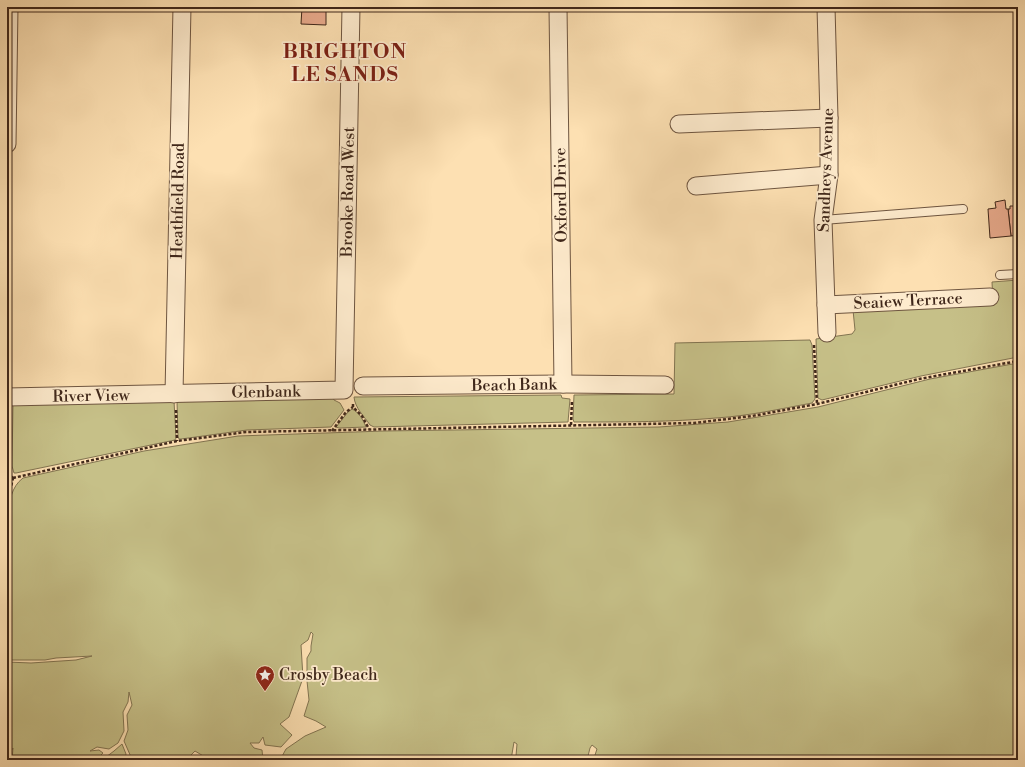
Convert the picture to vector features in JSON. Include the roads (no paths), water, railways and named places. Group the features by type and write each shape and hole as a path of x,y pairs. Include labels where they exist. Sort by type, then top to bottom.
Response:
{"street":[{"path":"7,144 8,7"},
{"name":"Heathfield Road","path":"174,394 182,7"},
{"name":"Brooke Road West","path":"344,384 352,7"},
{"name":"Oxford Drive","path":"558,7 563,384"},
{"name":"Sandheys Avenue","path":"826,7 829,118 828,175 823,220 827,333"},
{"path":"679,124 829,118"},
{"path":"696,186 828,175"},
{"name":"Seaiew Terrace","path":"826,305 990,297"},
{"name":"Glenbank","path":"174,394 344,384"},
{"name":"Beach Bank","path":"363,386 563,384 665,385"},
{"name":"River View","path":"7,397 174,394"}],"lane":[{"path":"823,220 963,209"},
{"path":"1000,275 1018,274"}],"place":[{"name":"Crosby Beach","path":"265,692"}],"district":[{"name":"BRIGHTON LE SANDS","path":"345,64"}]}
